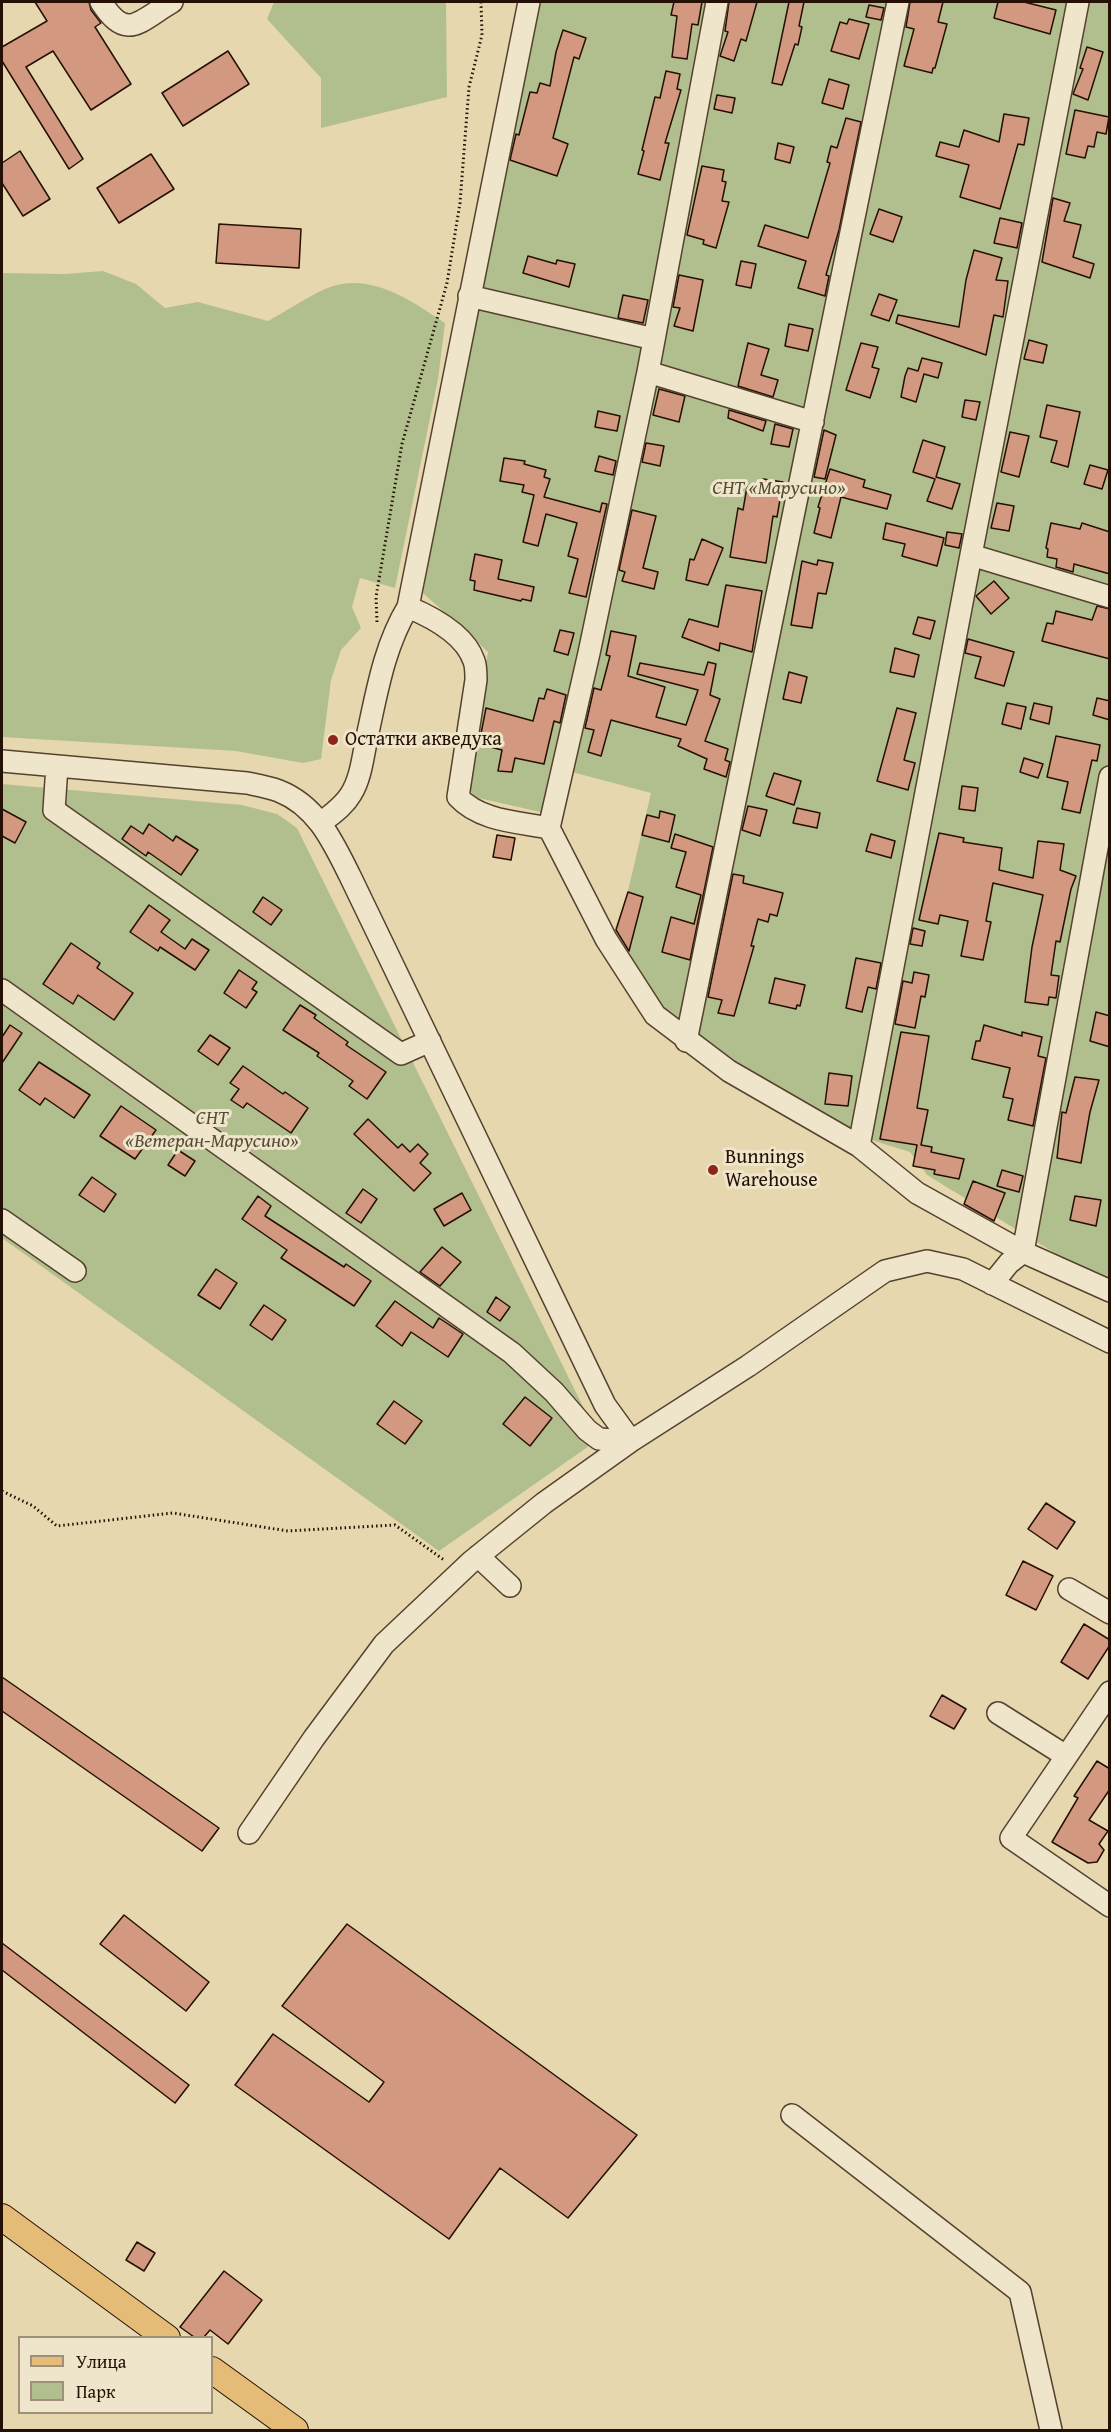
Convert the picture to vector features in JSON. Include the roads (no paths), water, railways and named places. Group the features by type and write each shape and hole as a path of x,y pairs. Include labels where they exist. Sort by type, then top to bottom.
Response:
{"main road":[{"path":"2,2217 166,2336"},
{"path":"213,2371 295,2430"}],"street":[{"path":"101,2 111,17 121,25 132,26 172,2"},
{"path":"321,823 351,794 360,771 386,653 397,625 408,607 529,2"},
{"path":"717,2 648,372 589,653 549,828 606,939 655,1015 729,1071 859,1146 917,1193 1023,1252 1110,1291"},
{"path":"687,1041 897,2"},
{"path":"859,1146 970,555 1078,2"},
{"path":"469,296 654,339"},
{"path":"648,372 813,422"},
{"path":"970,555 1110,597"},
{"path":"408,607 432,617 466,646 475,662 477,680 458,797 468,808 481,814 549,828"},
{"path":"2,761 247,783 279,791 300,803 321,823 350,876 605,1405 631,1441"},
{"path":"57,766 54,810 401,1054 430,1041"},
{"path":"992,1284 1009,1263 1023,1252 1110,777"},
{"path":"2,990 512,1353 599,1439 631,1441"},
{"path":"2,1220 75,1271"},
{"path":"249,1833 314,1737 384,1644 460,1571 544,1503 631,1441 748,1366 885,1271 927,1261 963,1269 1110,1342"},
{"path":"478,1556 510,1586"},
{"path":"1069,1588 1110,1614"},
{"path":"1110,1692 1011,1838 1110,1906"},
{"path":"998,1713 1066,1756"},
{"path":"792,2115 1020,2292 1051,2430"}],"place":[{"name":"Остатки акведука","path":"333,740"},
{"name":"Bunnings Warehouse","path":"713,1170"}],"park label":[{"name":"СНТ «Марусино»","path":"779,489"},
{"name":"СНТ «Ветеран-Марусино»","path":"212,1130"}]}
